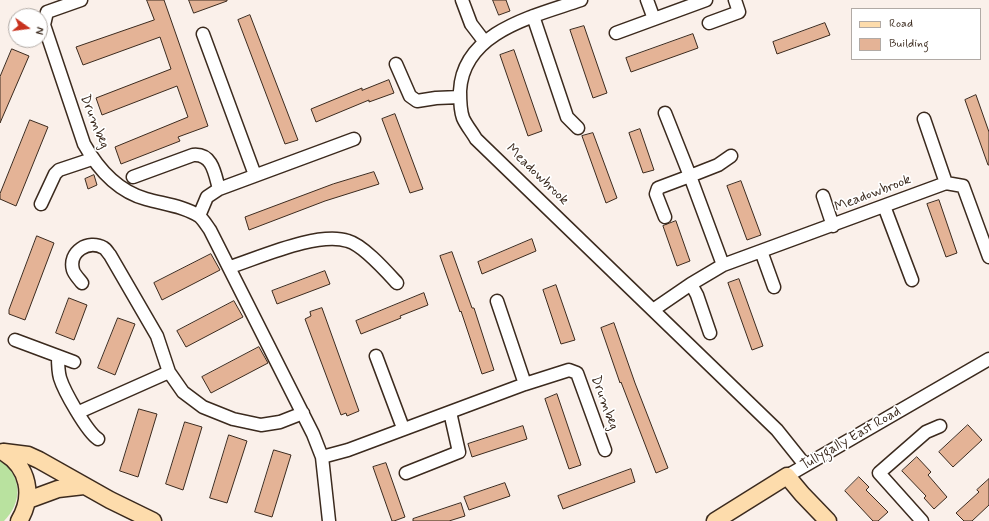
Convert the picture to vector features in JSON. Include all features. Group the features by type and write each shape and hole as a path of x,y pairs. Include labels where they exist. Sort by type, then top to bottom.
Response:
{"main road":[{"path":"2,451 28,455 39,460 84,486 153,521"},
{"path":"2,451 13,459 25,476 28,500 24,512 18,521"},
{"path":"787,476 828,521"},
{"name":"Tullygally East Road","path":"715,521 787,476"},
{"path":"28,500 58,489 84,486"}],"street":[{"name":"Drumbeg","path":"81,0 47,12 44,25 84,144 92,159 108,178 122,189 145,199 173,205 199,216 210,230 313,434 322,457 329,521"},
{"path":"462,0 471,24 484,41"},
{"name":"Meadowbrook","path":"581,0 533,16 504,28 484,41 469,61 461,78 460,96 463,118 476,139 777,430 805,465"},
{"path":"647,0 654,19"},
{"path":"616,33 706,0"},
{"path":"709,23 739,12 735,0"},
{"path":"533,16 567,117 578,128"},
{"path":"203,34 256,175"},
{"path":"396,64 410,96 417,101 460,96"},
{"path":"665,113 723,265"},
{"path":"924,119 946,183 963,186 989,258"},
{"path":"199,216 207,197 219,189 354,139"},
{"path":"134,177 199,154 205,156 210,162 219,189"},
{"path":"665,217 656,194 658,188 718,165 731,156"},
{"path":"41,204 54,174 59,170 92,159"},
{"name":"Meadowbrook","path":"653,310 691,284 723,265 833,226 946,183"},
{"path":"823,196 833,226"},
{"path":"884,206 912,280"},
{"path":"230,267 312,240 332,238 350,241 373,258 397,283"},
{"path":"82,283 73,271 72,259 81,248 92,245 104,248 110,255 157,336 169,372 183,392 203,407 233,419 261,425 280,422 303,412"},
{"path":"761,252 774,287"},
{"path":"691,284 697,295 710,333"},
{"path":"497,301 525,384"},
{"path":"15,340 74,362"},
{"path":"58,356 60,377 66,391 87,428 98,439"},
{"path":"376,356 403,428"},
{"name":"Tullygally East Road","path":"787,476 989,359"},
{"name":"Drumbeg","path":"322,457 348,450 403,428 525,384 569,370 577,372 605,450"},
{"path":"79,412 169,372"},
{"path":"406,473 459,452 450,412"},
{"path":"922,521 879,473 926,432 940,426"}],"green space":[{"path":"0,460 13,473 17,489 17,497 14,506 4,521 0,521"}],"building":[{"path":"147,0 164,0 208,126 178,137 180,141 121,164 115,147 188,117 177,86 102,115 96,98 171,69 160,37 83,65 76,47 154,20"},
{"path":"189,0 227,0 227,1 194,13"},
{"path":"493,0 506,0 510,11 499,15"},
{"path":"250,15 298,140 285,144 238,20"},
{"path":"825,23 830,35 777,54 773,42"},
{"path":"584,26 607,93 593,98 570,30"},
{"path":"693,34 698,48 631,72 626,58"},
{"path":"12,49 29,56 0,123 0,77"},
{"path":"514,50 542,131 528,136 500,55"},
{"path":"389,80 394,93 369,102 369,100 316,122 311,109 362,88 362,90"},
{"path":"976,95 989,132 989,165 965,100"},
{"path":"395,114 423,189 410,193 382,119"},
{"path":"30,120 48,127 16,206 0,199 0,194"},
{"path":"640,129 654,170 643,173 629,133"},
{"path":"593,133 617,198 606,203 582,136"},
{"path":"374,172 379,184 325,201 249,230 245,217 333,184"},
{"path":"94,175 97,185 88,189 85,179"},
{"path":"741,181 761,235 747,240 727,186"},
{"path":"939,200 957,253 946,257 927,204"},
{"path":"676,221 690,261 677,266 663,226"},
{"path":"37,236 54,243 25,320 9,314 9,310"},
{"path":"532,239 536,251 482,274 478,262"},
{"path":"452,252 472,308 474,308 494,370 482,374 461,311 460,312 440,256"},
{"path":"211,254 220,270 162,300 154,283"},
{"path":"325,271 330,284 277,304 272,291"},
{"path":"739,279 763,346 752,350 728,283"},
{"path":"556,285 575,340 561,344 543,290"},
{"path":"424,293 428,305 400,316 401,318 361,334 356,321"},
{"path":"69,298 87,305 74,340 56,333"},
{"path":"234,301 243,317 186,347 177,331"},
{"path":"322,308 359,411 347,416 346,413 341,415 305,319 311,316 310,312"},
{"path":"118,318 135,324 115,375 98,368"},
{"path":"614,323 635,383 668,468 656,473 621,382 620,383 601,328"},
{"path":"259,347 268,363 211,393 202,377"},
{"path":"557,394 581,465 569,469 545,399"},
{"path":"139,409 157,414 138,477 120,471"},
{"path":"185,422 202,427 183,490 166,484"},
{"path":"968,425 982,440 953,467 939,452"},
{"path":"523,426 527,439 472,457 468,444"},
{"path":"229,435 247,441 227,503 210,498"},
{"path":"274,450 291,455 272,517 255,512"},
{"path":"917,457 931,472 928,475 947,497 934,509 924,498 926,496 902,471"},
{"path":"386,463 405,517 394,521 392,521 373,467"},
{"path":"631,469 635,482 563,509 558,496"},
{"path":"859,477 869,487 866,490 888,512 878,521 873,521 845,491"},
{"path":"989,479 989,505 972,521 964,521 956,513 979,492 977,490"},
{"path":"505,483 510,496 469,510 464,497"},
{"path":"461,503 465,516 449,521 413,521 413,519"}]}
